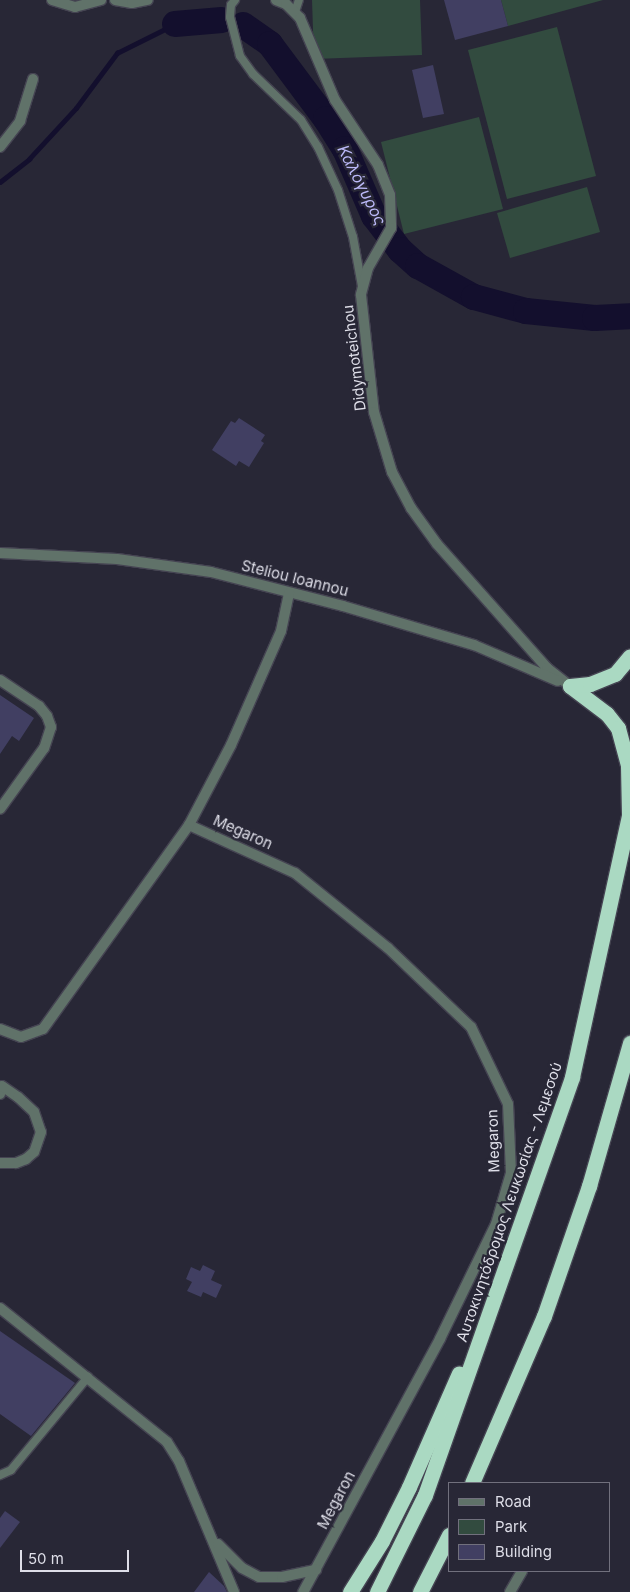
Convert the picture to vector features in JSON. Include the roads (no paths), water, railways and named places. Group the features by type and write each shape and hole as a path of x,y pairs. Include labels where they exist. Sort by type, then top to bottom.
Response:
{"highway":[{"path":"570,686 590,684 614,674 630,656"},
{"name":"Αυτοκινητόδρομος Λευκωσίας - Λεμεσού","path":"377,1592 425,1494 496,1298 572,1077 620,856 629,813 628,766 618,728 607,714 570,686"},
{"path":"472,1482 544,1316 589,1186 630,1043"},
{"path":"350,1592 382,1540 409,1487 470,1347 496,1298"},
{"path":"420,1592 448,1537"}],"street":[{"path":"52,0 75,7 101,0"},
{"path":"115,0 132,3 148,0"},
{"name":"Didymoteichou","path":"276,0 295,12 305,26 335,100 385,180 393,208 389,232 362,286 374,412 392,472 421,524 459,570 547,668 570,686"},
{"path":"0,147 20,121 33,79"},
{"name":"Steliou Ioannou","path":"0,553 165,564 211,572 343,606 474,645 570,686"},
{"path":"0,1029 21,1037 43,1029 190,824 231,744 281,631 289,593"},
{"path":"0,680 39,706 47,716 50,727 44,748 0,809"},
{"name":"Megaron","path":"190,824 295,873 388,948 471,1027 508,1104 511,1173 496,1224 440,1339 303,1592"},
{"path":"0,1163 16,1163 26,1159 34,1152 41,1132 34,1112 1,1088"},
{"path":"0,1308 88,1377 170,1446 213,1538 234,1592"},
{"path":"213,1538 237,1564 259,1576 282,1577 316,1570"},
{"path":"510,1592 521,1572"}],"lane":[{"path":"235,0 231,6 230,17 240,56 253,74 301,120 318,147 338,190 353,237 362,286"},
{"path":"295,12 299,0"},
{"path":"0,1475 11,1470 88,1377"}],"waterway":[{"name":"Καλόγυρος","path":"175,24 222,20"},
{"name":"Καλόγυρος","path":"0,182 29,159 76,108 117,53 175,24"},
{"name":"Καλόγυρος","path":"243,25 270,44 326,119 345,149 374,216 400,250 418,266 474,297 526,311 595,318 630,316"}]}
